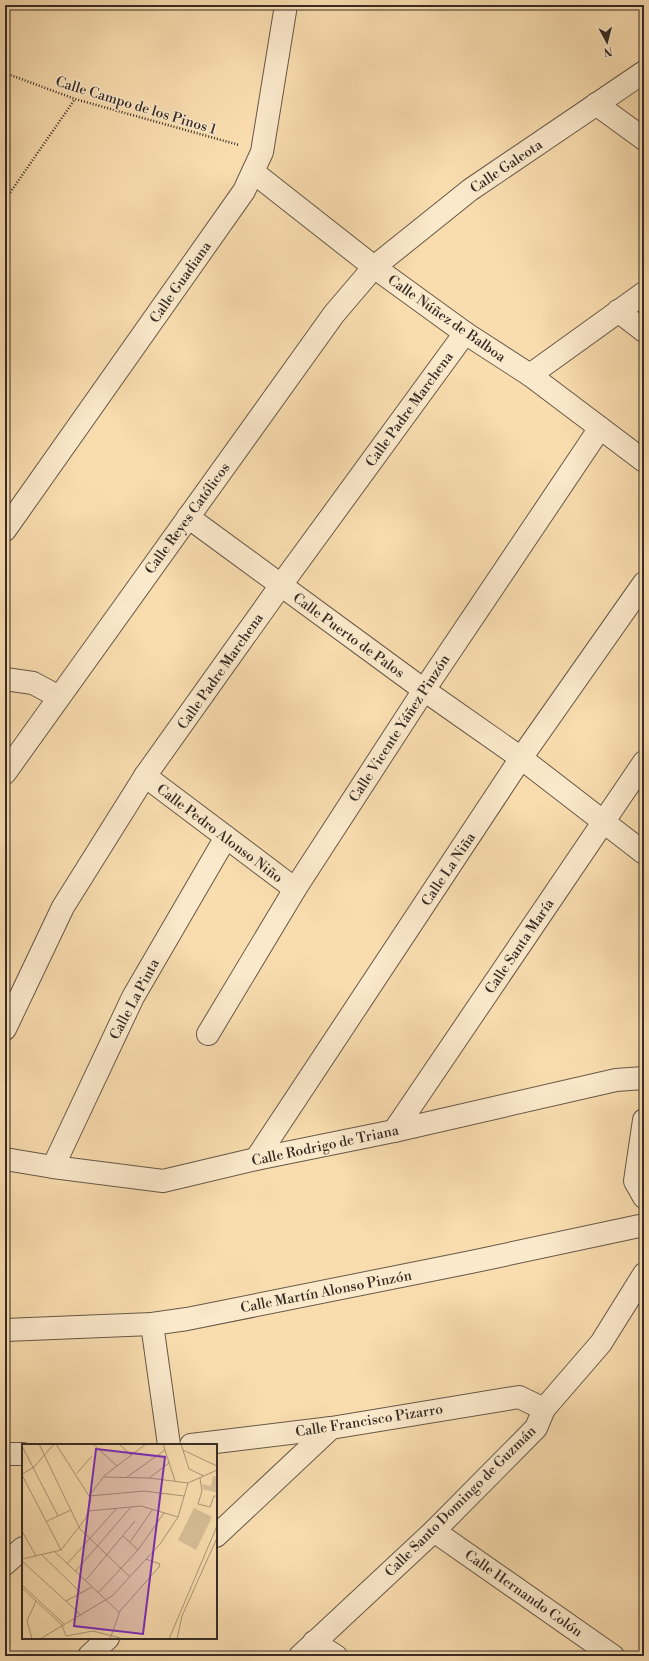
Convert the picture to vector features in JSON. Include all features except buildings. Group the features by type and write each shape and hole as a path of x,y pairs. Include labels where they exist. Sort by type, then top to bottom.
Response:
{"street":[{"name":"Calle Guadiana","path":"5,530 244,191 262,152 286,5"},
{"name":"Calle Galeota","path":"374,267 470,190 644,72"},
{"path":"596,104 644,139"},
{"name":"Calle Núñez de Balboa","path":"253,172 374,267 465,333 530,375 644,461"},
{"name":"Calle Reyes Católicos","path":"5,773 334,314 374,267"},
{"path":"530,375 644,293"},
{"path":"618,311 644,331"},
{"name":"Calle Padre Marchena","path":"5,1029 63,907 145,776 281,585 465,333"},
{"name":"Calle Vicente Yáñez Pinzón","path":"208,1034 294,890 424,690 600,428"},
{"name":"Calle Puerto de Palos","path":"188,517 424,690 522,758 602,822 644,853"},
{"name":"Calle La Niña","path":"256,1159 522,758 644,583"},
{"path":"5,679 33,684 59,697"},
{"name":"Calle Santa María","path":"394,1131 644,762"},
{"name":"Calle Pedro Alonso Niño","path":"145,776 294,890"},
{"name":"Calle La Pinta","path":"53,1167 133,997 226,837"},
{"name":"Calle Rodrigo de Triana","path":"5,1159 53,1167 163,1181 256,1159 394,1131 616,1080 644,1078"},
{"path":"644,1120 635,1181 644,1197"},
{"name":"Calle Martín Alonso Pinzón","path":"5,1330 152,1324 194,1318 471,1262 644,1225"},
{"name":"Calle Santo Domingo de Guzmán","path":"307,1649 434,1531 536,1428 544,1409 601,1343 644,1274"},
{"path":"152,1324 169,1444"},
{"name":"Calle Francisco Pizarro","path":"199,1444 331,1428 519,1397 544,1409"},
{"path":"217,1535 331,1428"},
{"path":"5,1454 22,1454"},
{"name":"Calle Hernando Colón","path":"434,1531 613,1656"},
{"path":"5,1564 22,1549"},
{"path":"89,1656 107,1639"},
{"path":"307,1649 336,1656"}],"path":[{"name":"Calle Campo de los Pinos 1","path":"5,73 75,99 262,152"},
{"path":"5,200 75,99"}]}
